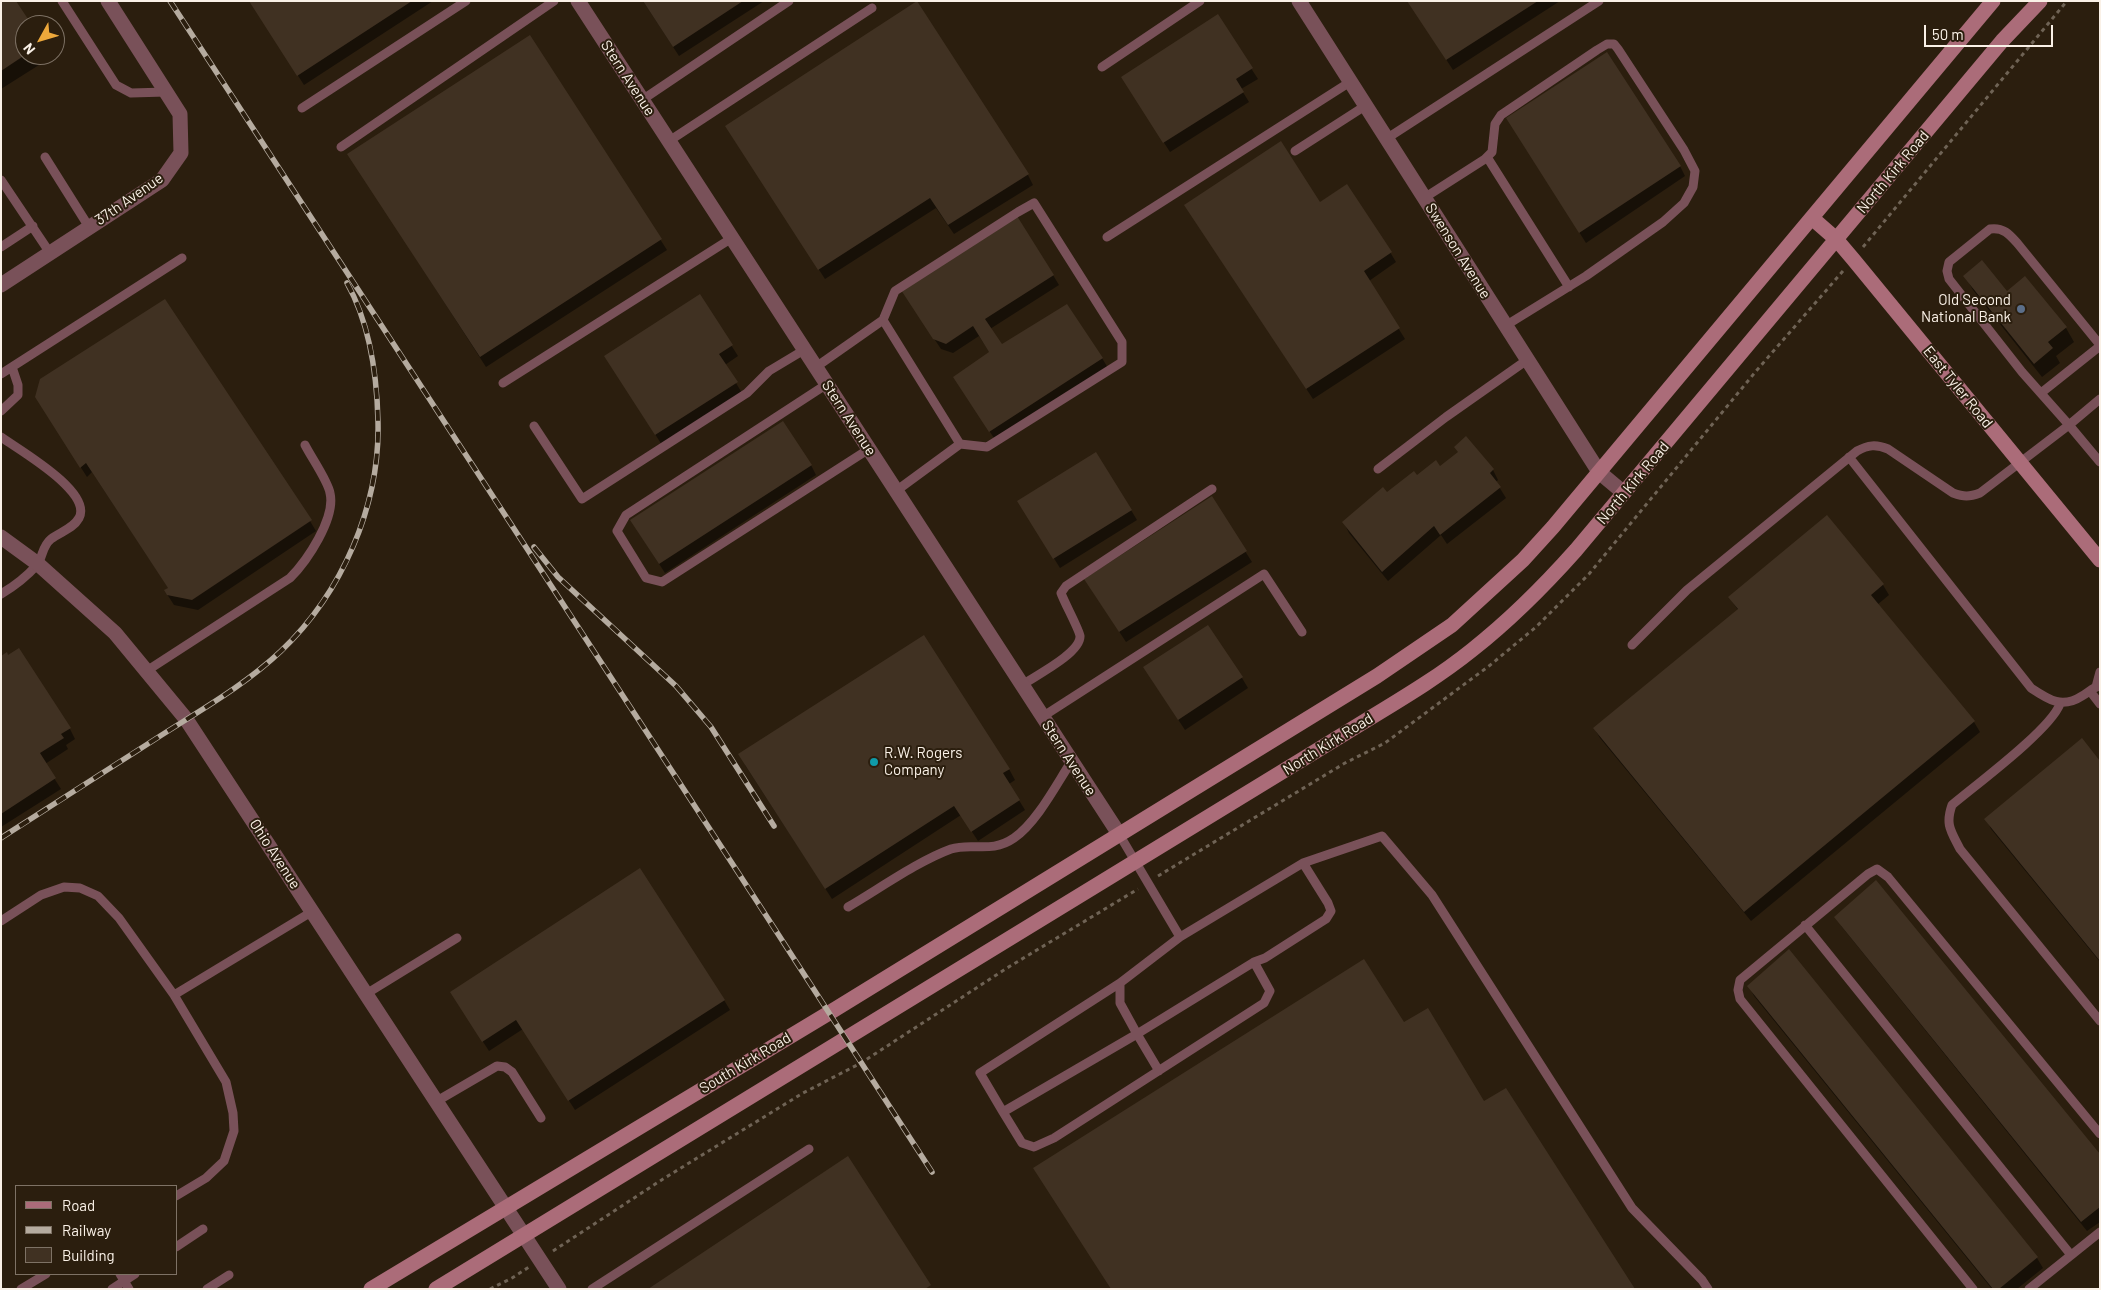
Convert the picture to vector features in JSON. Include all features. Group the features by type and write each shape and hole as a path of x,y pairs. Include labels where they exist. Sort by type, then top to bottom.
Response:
{"main road":[{"path":"1119,834 1342,698 1452,625 1523,560 1599,472 1993,1"},
{"name":"North Kirk Road","path":"1135,862 1437,676 1472,650 1546,584 2002,40 2040,1"},
{"name":"East Tyler Road","path":"1812,218 1836,239 2100,560"},
{"name":"South Kirk Road","path":"371,1289 829,1013 1119,834"},
{"name":"South Kirk Road","path":"436,1289 1135,862"}],"street":[{"name":"37th Avenue","path":"1,285 162,180 181,153 180,114 108,1"},
{"name":"Stern Avenue","path":"578,1 1119,834"},
{"name":"Swenson Avenue","path":"1299,1 1599,472 1624,493"},
{"name":"Ohio Avenue","path":"1,537 38,564 115,633 148,670 186,719 559,1289"}],"lane":[{"path":"62,1 116,84 131,93 166,92"},
{"path":"302,108 466,1"},
{"path":"341,146 554,1"},
{"path":"642,100 790,1"},
{"path":"1102,67 1200,1"},
{"path":"1386,139 1599,1"},
{"path":"669,141 872,8"},
{"path":"1424,198 1492,152 1495,124 1501,114 1610,43 1614,44 1618,49 1684,150 1694,170 1693,187 1684,203 1662,222 1569,287 1505,326"},
{"path":"1107,237 1350,82"},
{"path":"1295,150 1365,106"},
{"path":"1487,157 1569,287"},
{"path":"45,158 89,227"},
{"path":"1,180 50,253"},
{"path":"816,367 883,320 895,291 1034,203 1122,342 1122,362 987,447 960,444 896,492"},
{"path":"1,246 33,226"},
{"path":"2041,393 2100,346 2006,231 1997,228 1990,229 1949,262 1947,271 1949,279 2022,372 2041,393 2070,425 2100,462"},
{"path":"504,383 732,238"},
{"path":"1,374 182,258"},
{"path":"883,320 960,444"},
{"path":"534,426 582,499 747,393 769,371 804,350"},
{"path":"1378,469 1446,417 1527,360"},
{"path":"1,411 18,395 18,385 12,367"},
{"path":"827,384 626,514 617,531 646,578 662,582 869,449"},
{"path":"1632,645 1687,590 1849,457 1866,446 1878,445 1888,449 1940,484 1964,497 1971,496 1980,493 2070,425 2100,399"},
{"path":"1,437 59,478 79,501 80,510 79,518 63,532 52,538 43,548 38,564 1,594"},
{"path":"148,670 290,578 301,567 317,543 330,510 330,493 305,445"},
{"path":"1849,457 2031,688 2049,700 2060,704 2071,702 2095,688"},
{"path":"1022,685 1065,657 1078,646 1080,636 1061,593 1066,586 1212,489"},
{"path":"1042,717 1264,574 1302,632"},
{"path":"2100,672 2095,688 2100,704"},
{"path":"2060,704 2057,713 2040,731 1952,805 1948,818 1950,828 1960,849 2100,1021"},
{"path":"848,908 936,856 954,848 993,848 1014,838 1031,822 1071,762"},
{"path":"1119,834 1180,937"},
{"path":"1254,962 1270,991 1264,1003 1054,1138 1034,1147 1022,1143 980,1073 1120,983 1180,937 1302,864 1382,836 1432,895 1632,1208 1702,1280 1708,1289"},
{"path":"1003,1112 1326,920 1331,911 1328,903 1302,864"},
{"path":"1973,1289 1740,999 1738,990 1740,980 1805,925 1868,874 1877,869 1888,876 2100,1134"},
{"path":"1,921 41,895 64,887 80,888 98,896 119,918 174,995 226,1082 233,1113 234,1131 224,1161 206,1178 178,1195"},
{"path":"174,995 313,912"},
{"path":"1805,925 2071,1255"},
{"path":"366,994 457,938"},
{"path":"1120,983 1120,1003 1159,1071"},
{"path":"437,1101 497,1066 505,1067 512,1072 541,1118"},
{"path":"592,1289 808,1149"},
{"path":"178,1246 203,1229"},
{"path":"2029,1289 2100,1232"},
{"path":"207,1289 229,1274"},
{"path":"21,1289 44,1275"},
{"path":"112,1289 124,1281"}],"building":[{"path":"1,1 16,1 25,15 15,15 15,62 1,71"},
{"path":"249,1 412,1 297,76"},
{"path":"643,1 743,1 673,47"},
{"path":"917,1 1029,174 948,225 930,198 818,270 725,126"},
{"path":"1407,1 1538,1 1446,60"},
{"path":"1218,14 1253,68 1236,79 1244,92 1163,143 1121,77"},
{"path":"530,35 662,239 480,357 347,154"},
{"path":"1607,52 1681,166 1579,233 1506,118"},
{"path":"1281,141 1320,202 1347,184 1392,252 1364,271 1400,328 1306,389 1184,205"},
{"path":"1017,216 1054,275 985,319 1002,344 1067,304 1103,358 989,432 953,377 989,352 973,326 946,344 933,339 901,290"},
{"name":"Old Second National Bank","path":"1982,260 2007,291 2025,276 2067,327 2048,342 2053,348 2034,364 1963,276"},
{"path":"700,294 733,345 719,354 738,382 655,435 604,356"},
{"path":"165,299 312,520 192,600 167,595 164,590 168,588 86,463 80,468 35,397 40,379"},
{"path":"783,421 812,465 659,564 630,520"},
{"path":"1466,436 1494,469 1490,473 1501,487 1440,535 1434,526 1382,572 1342,522 1383,487 1387,492 1414,471 1417,475 1436,460 1440,466 1458,452 1454,447"},
{"path":"1096,452 1132,510 1053,559 1017,501"},
{"path":"1212,496 1247,551 1119,632 1084,579"},
{"path":"1827,515 1884,584 1871,595 1975,721 1744,912 1593,728 1738,609 1728,597"},
{"path":"1208,625 1243,677 1178,720 1143,667"},
{"name":"R.W. Rogers Company","path":"924,635 1010,769 1003,773 1020,800 971,832 954,806 825,889 738,754"},
{"path":"19,648 71,728 61,734 64,738 40,753 56,778 1,814 1,656 7,652 8,655"},
{"path":"2082,738 2100,761 2100,961 1984,819"},
{"path":"640,868 725,1000 568,1101 516,1020 482,1042 450,992"},
{"path":"1876,880 2100,1154 2100,1207 2081,1222 1834,917"},
{"path":"1789,949 2038,1257 1999,1289 1993,1289 1747,986"},
{"path":"1364,959 1404,1022 1428,1008 1484,1101 1506,1088 1635,1289 1111,1289 1033,1168"},
{"path":"848,1156 931,1285 925,1289 648,1289"}],"railway":[{"path":"170,1 932,1172"},
{"path":"1,838 237,687 281,651 303,628 322,603 339,575 353,546 364,516 377,454 376,386 371,350 361,315 347,283"},
{"path":"534,547 558,577 676,686 711,727 774,826"}],"place":[{"name":"Old Second National Bank","path":"2021,309"},
{"name":"R.W. Rogers Company","path":"874,762"}]}
